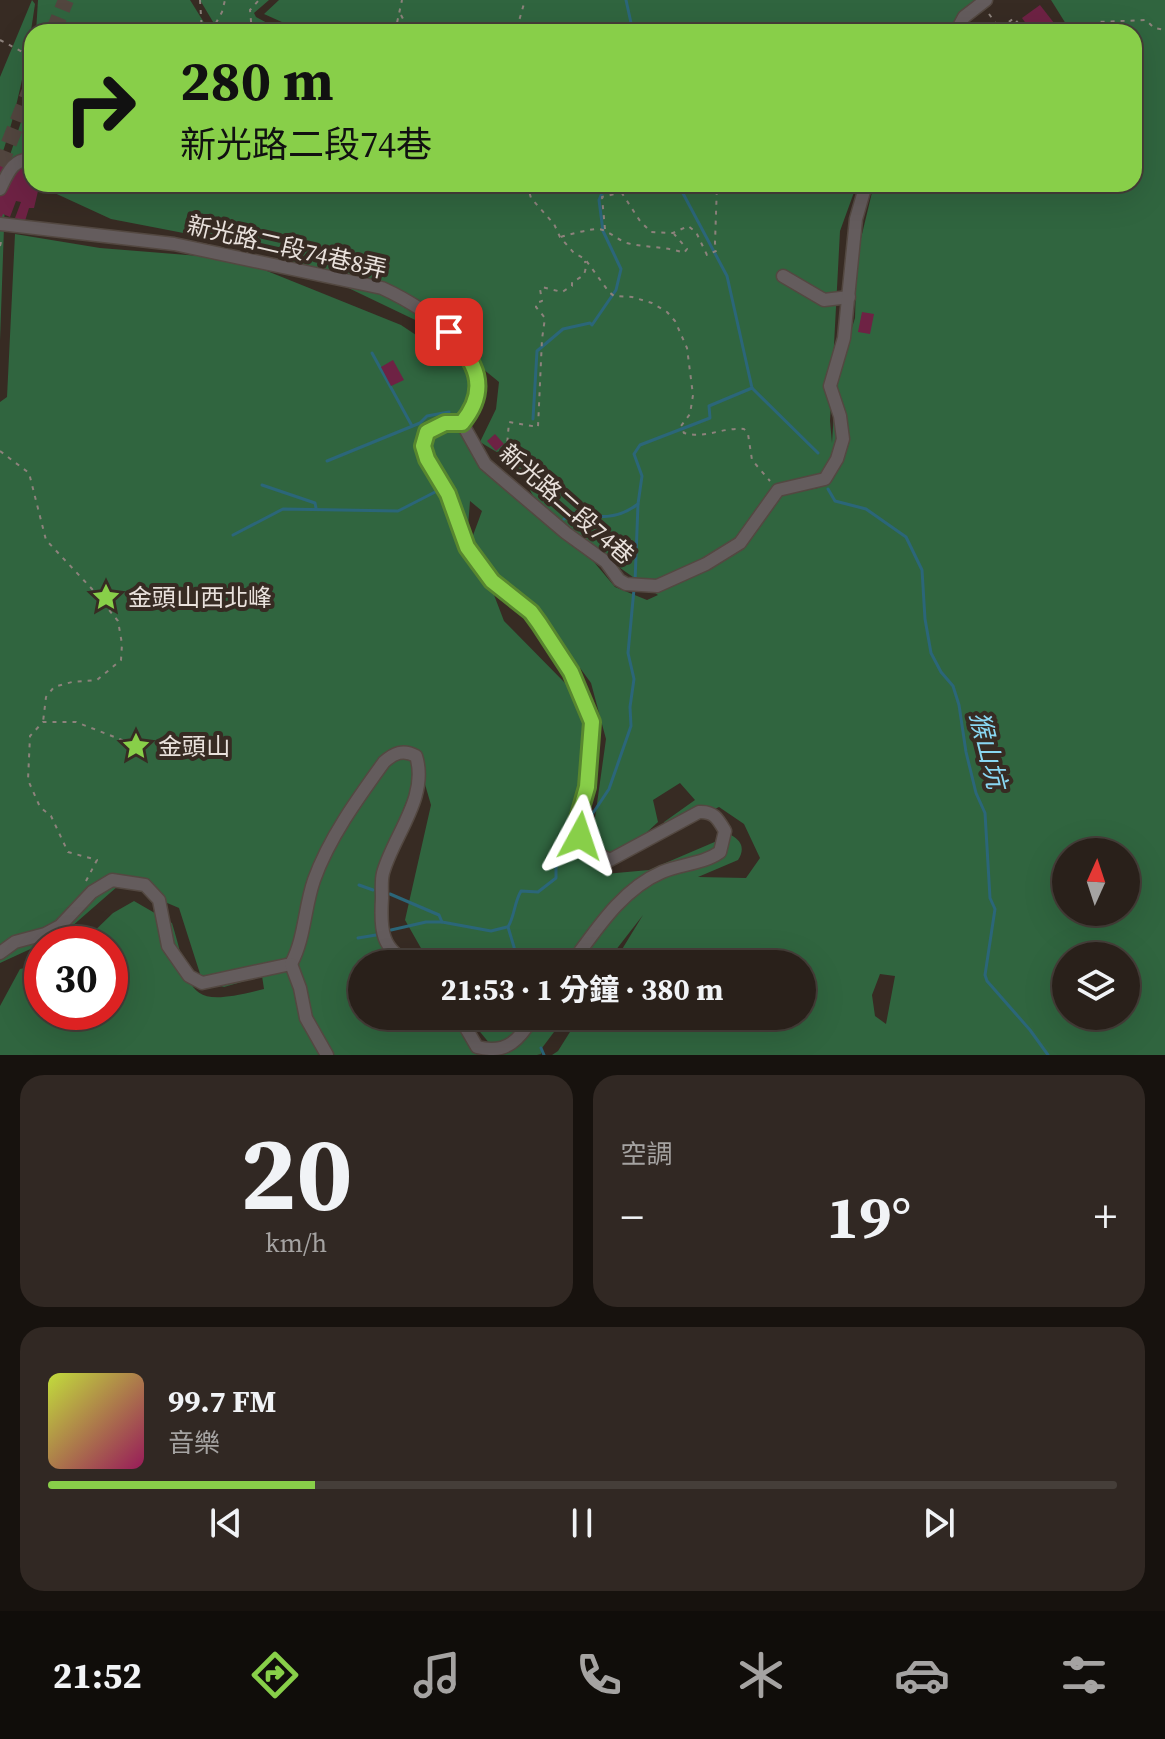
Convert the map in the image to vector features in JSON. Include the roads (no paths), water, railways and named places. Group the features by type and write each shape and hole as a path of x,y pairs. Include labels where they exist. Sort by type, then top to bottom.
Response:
{"street":[{"path":"960,24 964,17 984,2"},
{"path":"0,189 16,162 24,159"},
{"path":"783,276 824,300 849,297 856,219 864,192"},
{"name":"新光路二段74巷8弄","path":"0,224 174,244 382,288 429,314 464,348 475,366 478,388 475,405 462,423"},
{"name":"新光路二段74巷","path":"462,423 485,464 494,473 606,562 619,580 642,587 657,586 706,564 740,543 778,490 825,479 837,459 843,439 840,416 830,386 844,338 849,297"},
{"path":"462,423 445,423 427,432 423,446 427,459 448,494 467,547 492,581 531,612 539,623 571,672 592,722 587,787 577,822 587,849 610,860 699,812 707,811 717,818 725,831 720,852 712,858 661,872 632,890 600,924 581,950"},
{"path":"0,953 15,942 60,926 92,892 112,880 145,885 159,900 168,946 189,976 202,983 291,964 301,947 305,907 316,875 340,828 384,762 393,754 406,751 416,756 419,772 407,818 383,874 380,925 389,950"},
{"path":"291,964 306,1018 327,1055"},
{"path":"467,1030 477,1047 485,1050 506,1047 520,1040 526,1030"}],"waterway":[{"path":"626,0 631,24"},
{"path":"533,419 537,351 563,329 592,325 616,290 621,269 603,231 599,200 602,193 608,192"},
{"path":"682,192 727,276 752,388"},
{"path":"372,353 412,426"},
{"name":"猴山坑","path":"752,388 818,453"},
{"path":"564,519 574,513 599,517 615,515 638,504 642,476 634,454 640,445 710,418 709,406 752,388"},
{"path":"327,461 420,423 427,416 449,412"},
{"path":"262,485 315,503 316,508"},
{"name":"猴山坑","path":"828,489 835,501 866,509 906,537 922,570 931,653 953,686 976,793 985,813 990,898 995,909 985,975 1048,1055"},
{"path":"233,535 283,509 398,511 439,490"},
{"path":"635,582 638,504"},
{"path":"587,822 609,789 631,726 634,679 628,653 634,589"},
{"path":"515,950 508,927 521,891 538,892 556,878 556,867 568,847"},
{"path":"359,885 373,890"},
{"path":"390,894 439,915 442,922 491,931 507,927"},
{"path":"391,930 426,922 442,922"},
{"path":"358,938 376,935"},
{"path":"541,1048 544,1055"}],"tunnel":[{"path":"56,24 66,0"},
{"path":"0,166 24,105"}],"place":[{"name":"金頭山西北峰","path":"106,597"},
{"name":"金頭山","path":"136,746"}]}
